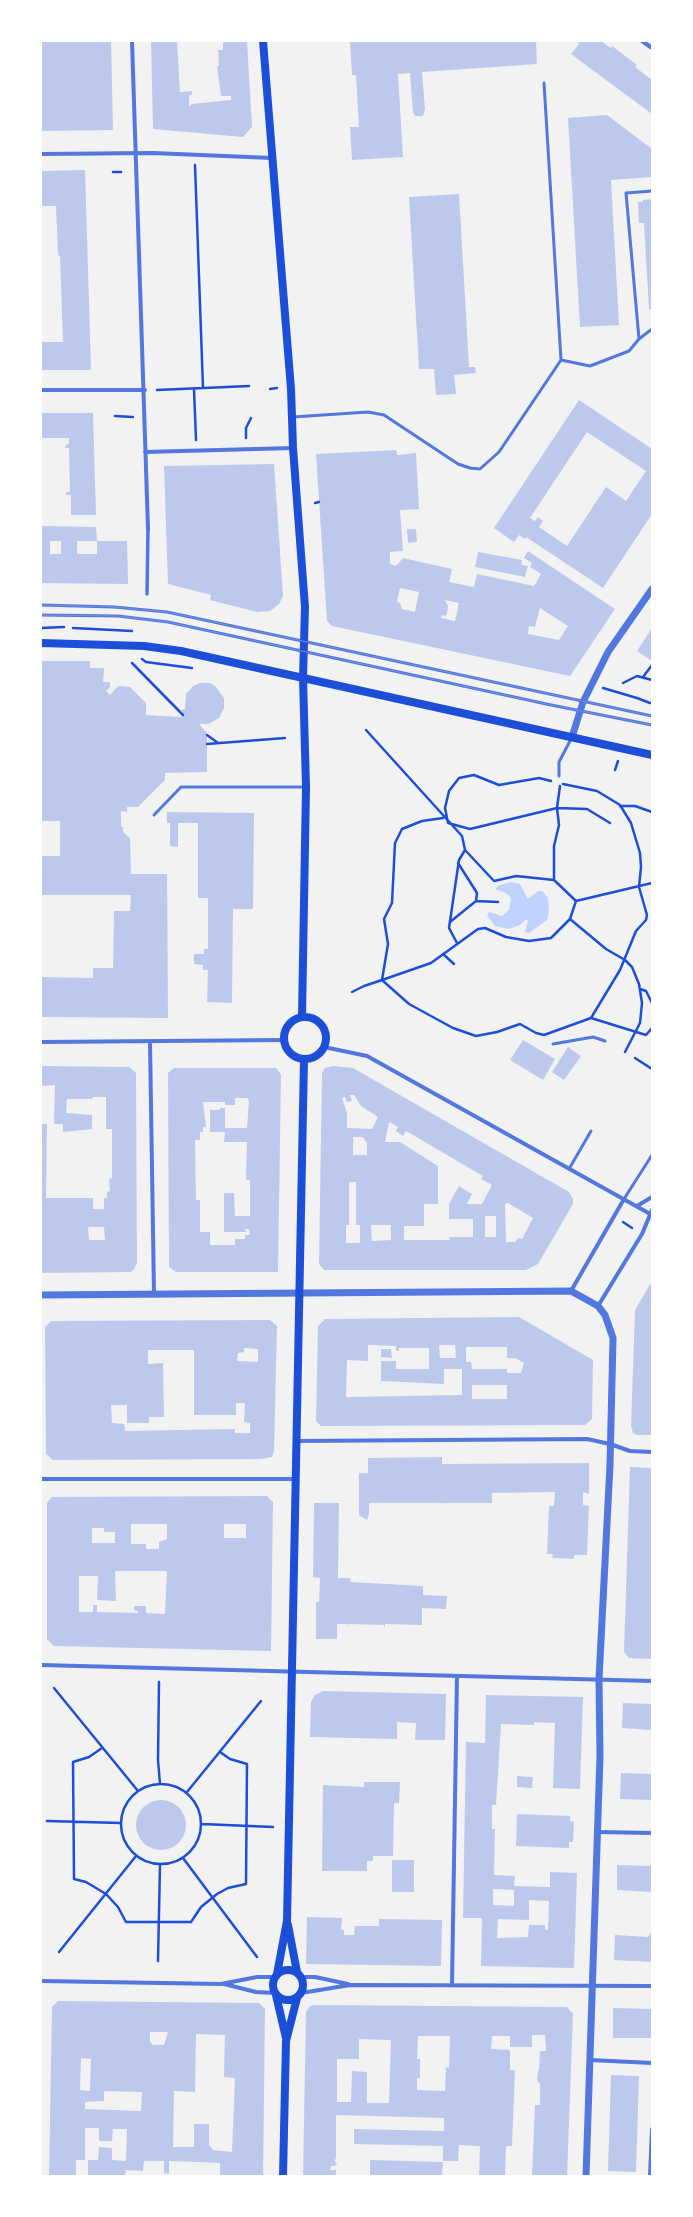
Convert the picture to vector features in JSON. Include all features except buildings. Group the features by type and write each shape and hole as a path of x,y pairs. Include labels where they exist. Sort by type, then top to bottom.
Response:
{"main road":[{"path":"263,41 293,417 293,448 305,607 305,652 303,678 306,787 302,1017"},
{"path":"41,643 144,646 181,651 652,755"},
{"path":"302,1017 312,1018 320,1024 326,1035 324,1047 316,1056 304,1059 292,1055 288,1051 284,1040 287,1027 296,1019 302,1017"},
{"path":"283,2176 286,2041 273,1983 276,1976 287,1920 304,1059"},
{"path":"286,2041 299,1995 303,1988 287,1920"},
{"path":"276,1976 285,1970 299,1975"},
{"path":"275,1994 287,2001 299,1995"}],"street":[{"path":"132,41 145,390 145,452 148,529 147,594"},
{"path":"642,41 652,48"},
{"path":"41,154 137,153 273,158"},
{"path":"41,390 145,390"},
{"path":"145,452 293,448"},
{"path":"572,738 583,702 608,652 652,589"},
{"path":"41,1042 284,1040"},
{"path":"150,1042 154,1294"},
{"path":"324,1047 350,1051 367,1056 651,1213 642,1234 598,1306"},
{"path":"637,1206 652,1197"},
{"path":"571,1291 624,1199"},
{"path":"41,1295 571,1291 598,1306 605,1315 613,1338 610,1444 599,1679 598,1832 586,2176"},
{"path":"296,1441 587,1439 610,1444 630,1451 652,1452"},
{"path":"41,1479 295,1478"},
{"path":"41,1665 652,1681"},
{"path":"452,1985 457,1676"},
{"path":"598,1832 652,1833"},
{"path":"299,1975 315,1976 350,1985"},
{"path":"221,1984 257,1977 276,1976"},
{"path":"41,1981 221,1984 256,1992 275,1994"},
{"path":"299,1995 350,1985 652,1986"},
{"path":"590,2060 652,2062"},
{"path":"650,2176 652,2129"}],"lane":[{"path":"293,417 368,412 384,415 458,464 470,468 480,468 499,452 561,360 544,83"},
{"path":"639,339 626,193 652,191"},
{"path":"561,360 590,366 629,351 639,339 652,329"},
{"path":"41,605 114,607 167,612 652,716"},
{"path":"41,615 118,616 168,622 652,726"},
{"path":"559,776 560,762 572,738"},
{"path":"154,815 181,787 306,787"},
{"path":"553,1044 593,1037 605,1040"},
{"path":"569,1168 591,1131"},
{"path":"624,1199 652,1155"}],"path":[{"path":"194,155 203,388"},
{"path":"113,172 120,172"},
{"path":"157,390 249,386"},
{"path":"194,388 196,437"},
{"path":"270,389 277,388"},
{"path":"115,416 133,416 133,420"},
{"path":"246,438 246,428 251,418"},
{"path":"141,658 146,662 200,670"},
{"path":"132,663 183,715"},
{"path":"643,677 652,665"},
{"path":"623,683 633,677 643,677 652,680"},
{"path":"592,683 605,689 652,704"},
{"path":"366,730 443,818 462,836 465,850 494,881 516,876 554,880 576,901"},
{"path":"207,736 218,742"},
{"path":"207,744 285,738"},
{"path":"448,823 445,808 449,791 459,778 474,775 499,785 539,778 597,791 609,797 620,806 631,823 640,853 639,887 647,915 646,920 636,931 625,960 591,1018"},
{"path":"554,880 554,846 559,826 557,808 560,783 559,776"},
{"path":"620,806 635,806 652,812"},
{"path":"448,823 470,829 557,808 587,809 610,823"},
{"path":"382,980 388,944 384,918 392,903 395,843 402,829 422,821 443,818"},
{"path":"456,943 449,928 458,862 465,850"},
{"path":"450,922 476,900 477,893 458,862"},
{"path":"576,901 620,889 639,887 652,883"},
{"path":"476,900 498,902"},
{"path":"352,992 364,986 431,963 456,943 478,929 484,928 506,937 541,941 551,938 570,918 576,901"},
{"path":"570,918 606,949 625,960 632,967 640,988 642,1013 636,1032 625,1052"},
{"path":"442,954 454,964"},
{"path":"382,980 409,1004 453,1028 476,1036 497,1032 520,1024 536,1033 544,1034 591,1018 646,1035 652,1028"},
{"path":"640,988 646,991 652,1003"},
{"path":"635,1058 652,1069"},
{"path":"621,1221 638,1231"},
{"path":"159,1682 158,1760 160,1784"},
{"path":"54,1688 138,1791"},
{"path":"187,1792 261,1701"},
{"path":"102,1748 89,1757 73,1762 72,1822 74,1879 86,1882 106,1894 118,1907 126,1922 191,1922 201,1907 212,1897 228,1888 246,1884 245,1826 247,1764 230,1759 220,1752"},
{"path":"169,1784 187,1792 195,1801 200,1812 202,1824 200,1837 193,1849 183,1858 172,1864 160,1865 147,1863 136,1856 128,1847 122,1836 121,1824 126,1805 138,1791 149,1786 169,1784"},
{"path":"47,1821 121,1824"},
{"path":"202,1824 273,1827"},
{"path":"59,1952 136,1856"},
{"path":"183,1858 257,1957"},
{"path":"158,1961 160,1865"}],"water":[{"path":"510,882 520,884 528,899 538,891 542,891 548,898 549,911 547,920 529,933 525,932 528,921 526,919 520,925 509,929 495,926 487,915 489,912 502,916 509,910 511,898 506,893 495,889 498,886"}],"tram line":[{"path":"41,605 114,607 167,612 652,716"},
{"path":"41,615 118,616 168,622 551,705 652,725"}]}
